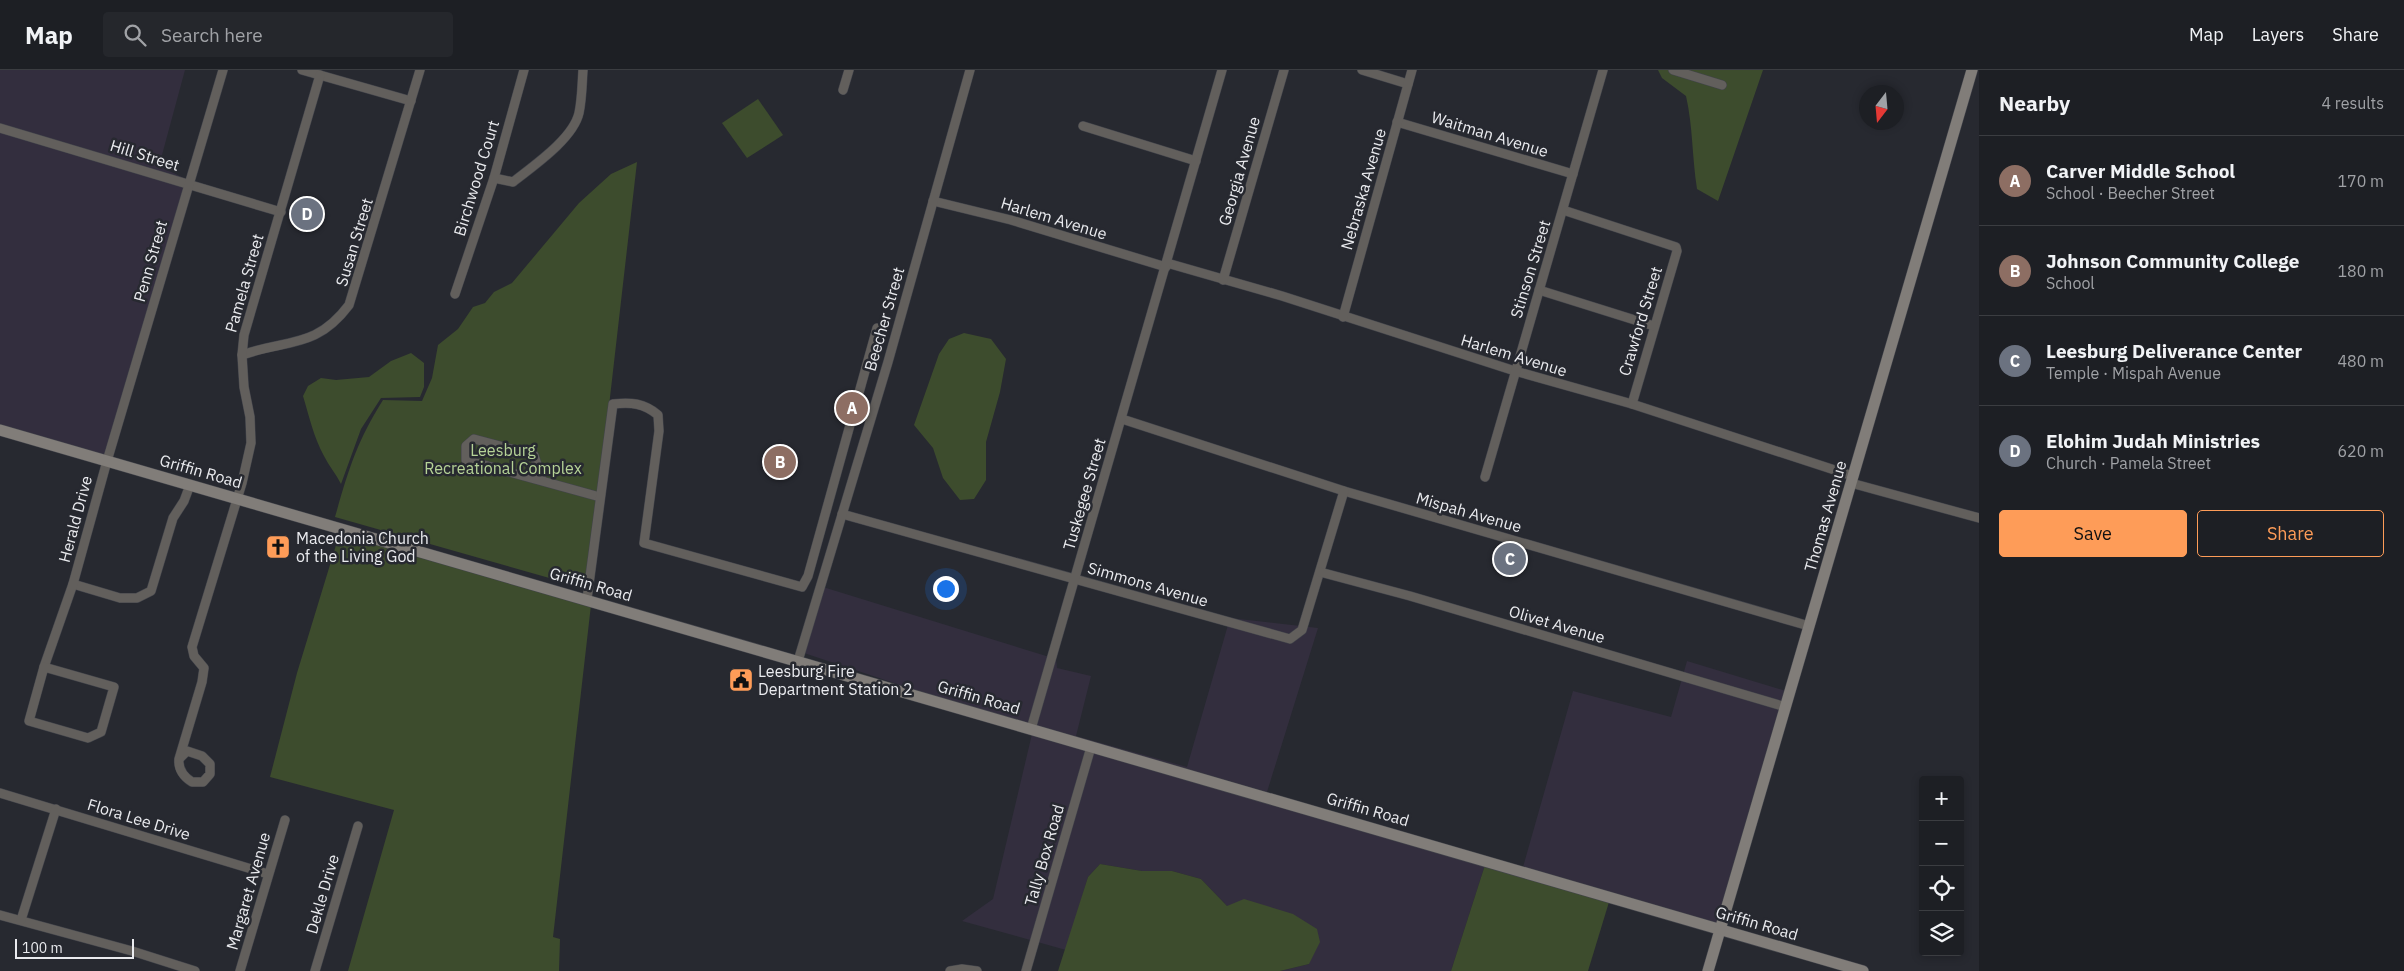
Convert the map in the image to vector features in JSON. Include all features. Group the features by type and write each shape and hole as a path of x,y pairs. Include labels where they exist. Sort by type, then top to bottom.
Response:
{"street":[{"name":"Penn Street","path":"107,461 223,70"},
{"path":"302,70 411,101"},
{"name":"Susan Street","path":"242,355 310,338 332,325 349,305 420,70"},
{"name":"Birchwood Court","path":"455,294 494,178 524,70"},
{"path":"494,178 513,182 541,160 571,131 579,114 583,70"},
{"path":"843,90 849,70"},
{"name":"Beecher Street","path":"798,661 970,70"},
{"name":"Tuskegee Street","path":"1031,729 1222,70"},
{"name":"Georgia Avenue","path":"1223,280 1284,70"},
{"path":"1362,70 1408,84"},
{"name":"Nebraska Avenue","path":"1342,317 1412,70"},
{"name":"Stinson Street","path":"1485,477 1603,70"},
{"path":"1673,70 1722,85"},
{"name":"Thomas Avenue","path":"1708,971 1972,70"},
{"name":"Pamela Street","path":"179,759 204,672 204,668 194,656 192,647 252,443 242,355 244,335 320,75"},
{"name":"Waitman Avenue","path":"1397,122 1573,174"},
{"path":"1083,126 1196,161"},
{"name":"Hill Street","path":"0,128 281,212"},
{"name":"Harlem Avenue","path":"933,202 1011,220 1223,280 1515,372 1632,404 1852,479 1979,518"},
{"name":"Crawford Street","path":"1563,210 1676,247 1677,251 1632,404"},
{"path":"1539,290 1654,326"},
{"path":"586,599 613,404 630,402 648,407 658,415 659,430 644,543 802,587 808,576 877,328"},
{"name":"Mispah Avenue","path":"1122,419 1344,491 1809,626"},
{"name":"Griffin Road","path":"0,430 1863,971"},
{"path":"542,480 534,455 474,440 466,446 466,460 600,497"},
{"name":"Herald Drive","path":"44,667 114,687 101,732 88,738 29,721 44,667 73,584 107,461"},
{"name":"Herald Drive","path":"73,584 120,598 137,598 152,590 173,518 184,500 190,485"},
{"path":"1320,572 1344,491"},
{"name":"Simmons Avenue","path":"842,514 1286,639 1295,637 1300,633 1320,572"},
{"name":"Olivet Avenue","path":"1320,572 1410,596 1786,707"},
{"name":"Tally Box Road","path":"1026,971 1091,747"},
{"name":"Flora Lee Drive","path":"0,793 268,874"},
{"path":"21,920 56,809"},
{"name":"Margaret Avenue","path":"240,971 285,820"},
{"name":"Dekle Drive","path":"315,971 358,826"},
{"path":"0,914 195,971"},
{"path":"950,971 962,969 977,971"}],"shaded area":[{"path":"0,70 185,70 159,166 188,180 111,458 0,425"},
{"path":"823,587 1056,659 1057,668 1091,676 1076,736 1187,767 1230,618 1318,628 1267,792 942,699 804,653"},
{"path":"1687,661 1786,691 1718,924 1523,867 1573,691 1671,717"},
{"path":"1032,734 1485,865 1451,971 1280,971 1309,964 1227,906 1201,879 1172,871 1142,871 1100,864 1088,877 1066,950 962,921 993,899"}],"green space":[{"path":"1658,70 1763,70 1718,201 1697,189 1686,96 1662,78"},
{"path":"758,99 783,135 747,158 722,123"},
{"name":"Leesburg Recreational Complex","path":"637,162 588,589 335,517 354,457 366,429 383,400 422,401 432,378 438,345 458,329 473,307 485,303 494,292 512,283 579,203 611,174"},
{"path":"964,333 991,339 1006,359 1000,392 986,442 986,480 974,499 960,500 943,478 933,448 914,425 939,354 949,339"},
{"path":"411,353 424,363 424,387 420,397 381,398 361,429 341,484 320,449 303,396 308,386 321,378 336,380 369,377 391,361"},
{"path":"340,532 591,605 553,937 560,939 559,971 348,971 394,810 270,777 297,673"},
{"path":"1100,864 1142,871 1172,871 1201,879 1227,906 1244,899 1293,914 1317,929 1320,942 1309,964 1280,971 1058,971 1088,877"},
{"path":"1485,865 1609,902 1588,971 1451,971"}],"place":[{"name":"Elohim Judah Ministries","path":"307,214"},
{"name":"Carver Middle School","path":"852,408"},
{"name":"Johnson Community College","path":"780,462"},
{"name":"Macedonia Church of the Living God","path":"278,547"},
{"name":"Leesburg Deliverance Center","path":"1510,559"},
{"name":"Leesburg Fire Department Station 2","path":"741,680"}]}
